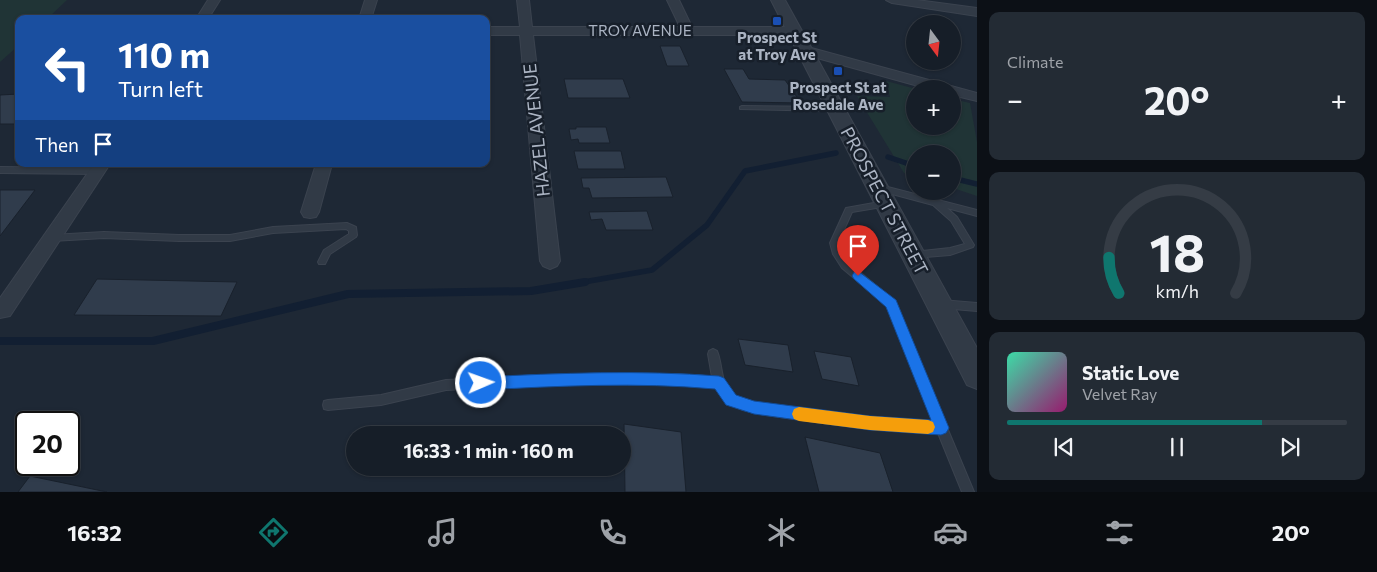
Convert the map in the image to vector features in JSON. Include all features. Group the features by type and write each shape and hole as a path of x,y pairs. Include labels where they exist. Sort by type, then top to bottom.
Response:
{"street":[{"path":"205,15 214,0"},
{"path":"366,15 371,0"},
{"name":"HAZEL AVENUE","path":"523,0 550,261"},
{"path":"673,0 688,31"},
{"name":"PROSPECT STREET","path":"778,0 977,376"},
{"path":"892,0 977,12"},
{"name":"TROY AVENUE","path":"490,31 794,31"},
{"path":"804,50 913,80"},
{"path":"961,93 977,97"},
{"path":"3,310 100,167"},
{"path":"310,212 323,167"}],"lane":[{"path":"742,108 835,109"},
{"path":"0,170 100,167"},
{"path":"968,492 891,304 845,265 837,254 834,243 849,210 881,196 937,204 977,213"},
{"path":"913,255 944,252 970,245 954,219 937,204"},
{"path":"52,238 104,235 230,238 273,230 347,226 353,229 353,235 327,252 322,262"},
{"path":"938,304 977,307"},
{"path":"713,354 719,383 731,400 754,407 870,423 941,428"},
{"path":"328,405 381,400 446,385 588,378 673,379 719,383"}],"green space":[{"path":"0,0 67,0 51,15 15,15 15,49 0,62"},
{"path":"886,81 906,86 906,135 961,135 961,101 970,103 977,142 977,196 961,191 961,145 906,145 906,174 904,173 857,96 890,97"}],"building":[{"path":"660,46 680,46 689,66 667,66"},
{"path":"724,69 743,69 749,79 785,80 801,103 742,102"},
{"path":"564,79 623,79 630,98 568,98"},
{"path":"15,94 15,124 0,124 0,95"},
{"path":"576,127 606,127 610,143 579,143 578,139 571,140 569,129 576,129"},
{"path":"574,151 621,151 625,169 578,169"},
{"path":"666,177 673,197 592,198 589,188 583,188 581,178"},
{"path":"0,190 35,190 0,236"},
{"path":"647,211 653,230 606,230 602,219 591,220 589,212"},
{"path":"97,279 237,282 221,316 74,315"},
{"path":"738,339 788,345 793,372 745,365"},
{"path":"814,351 851,357 859,386 822,379"},
{"path":"624,424 681,432 686,492 625,492 625,476 631,476 631,426 624,426"},
{"path":"805,437 880,453 893,492 819,492"},
{"path":"30,476 107,492 18,492"}],"waterway":[{"path":"578,283 652,270 707,225 745,171 836,153"},
{"path":"888,157 906,163"},
{"path":"961,180 977,184"},
{"path":"0,341 153,341 348,294 531,291 585,282"}],"slow traffic":[{"path":"799,414 870,423 928,427"}],"place":[{"name":"Prospect St at Troy Ave","path":"777,21"},
{"name":"Prospect St at Rosedale Ave","path":"838,71"}],"route":[{"path":"481,383 588,378 673,379 719,383 731,400 754,407 870,423 941,428 891,304 858,276"}]}
